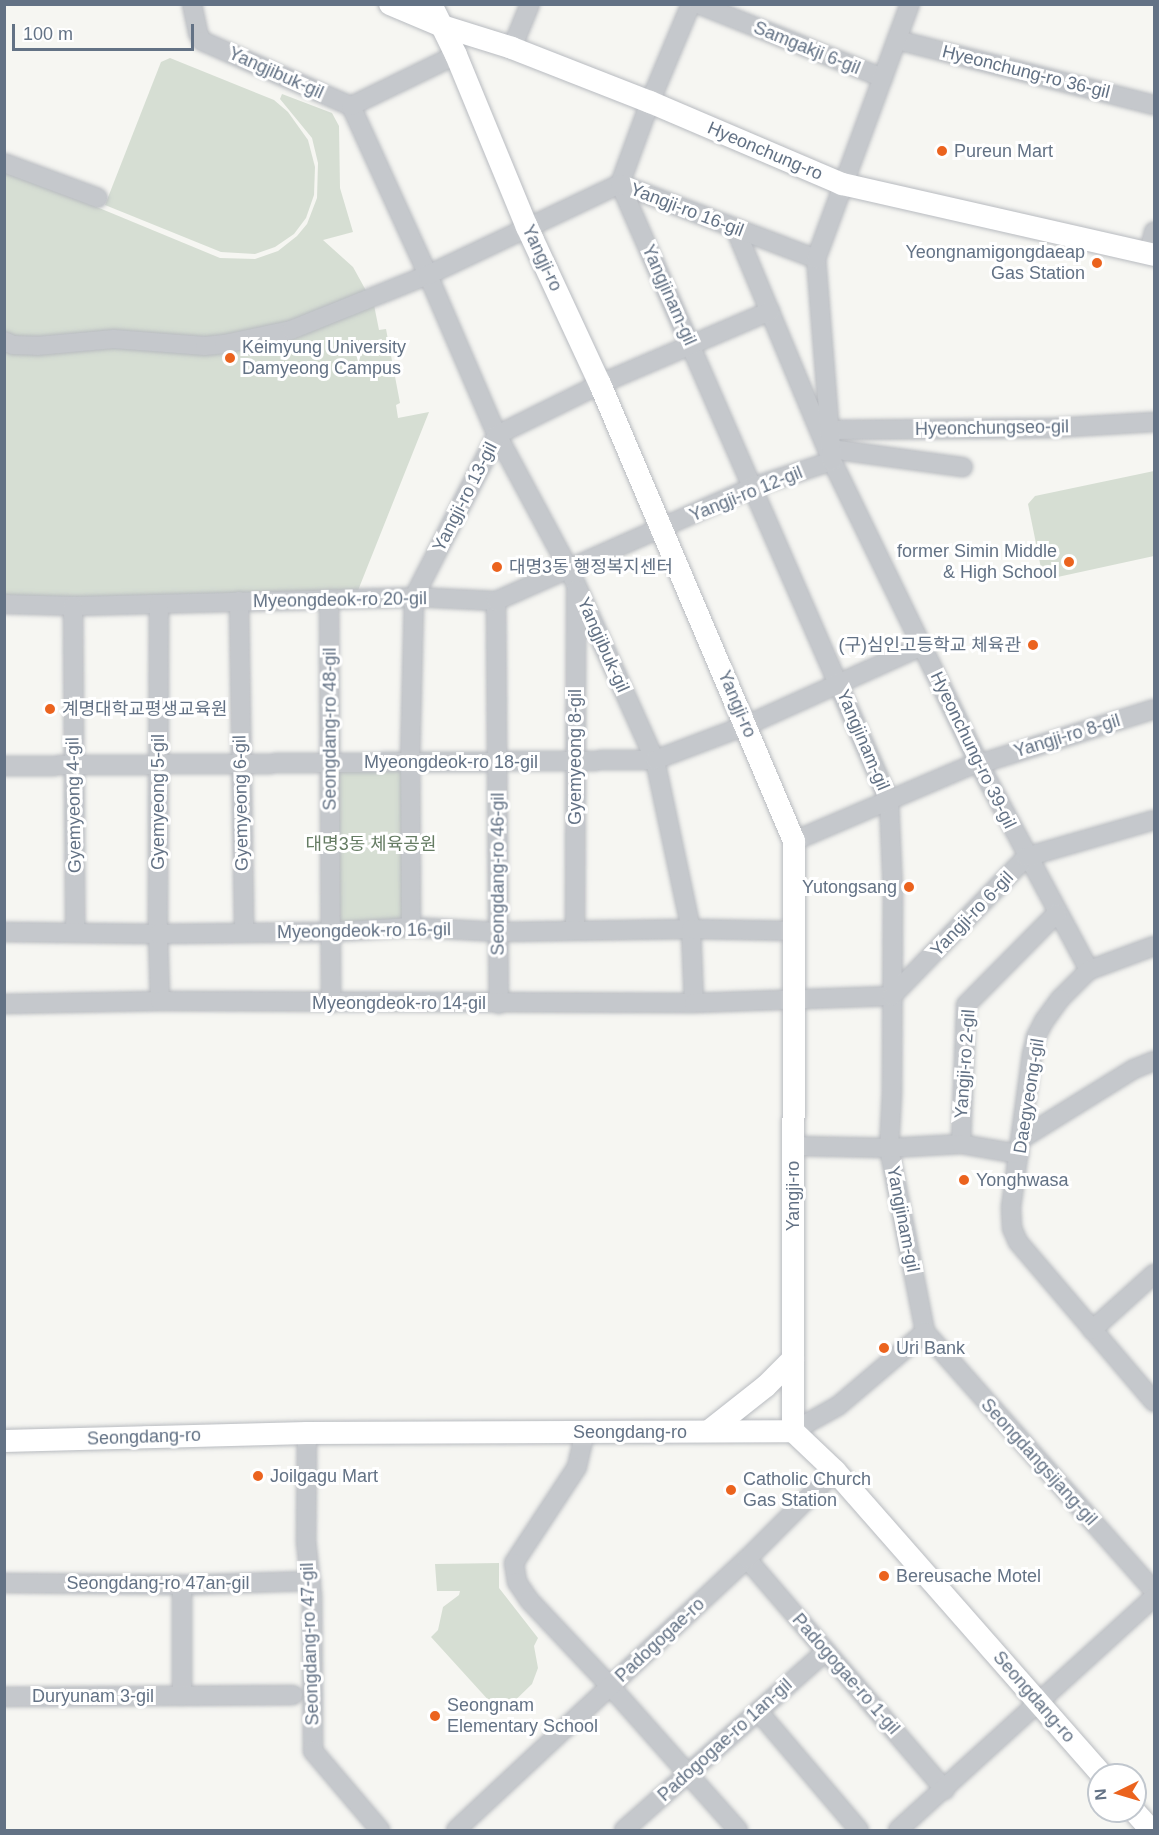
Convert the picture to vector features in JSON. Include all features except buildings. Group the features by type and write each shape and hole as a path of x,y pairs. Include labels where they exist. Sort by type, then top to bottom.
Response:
{"main road":[{"name":"Hyeonchung-ro","path":"390,4 442,26 512,48 650,102 845,184 1153,247"},
{"name":"Yangji-ro","path":"431,4 456,55 527,227 600,384 660,529 747,724 795,842 793,1431"},
{"path":"709,1431 766,1386 793,1359"},
{"name":"Seongdang-ro","path":"4,1441 307,1433 793,1431 835,1471 1091,1763"}],"street":[{"name":"Yangjibuk-gil","path":"192,4 198,33 202,40 351,106 428,275 497,435 572,577 655,760 691,929 694,1004"},
{"path":"512,48 530,4"},
{"path":"620,184 650,102 692,4"},
{"name":"Samgakji 6-gil","path":"698,4 883,78"},
{"name":"Hyeonchung-ro 39-gil","path":"832,455 816,260 910,4"},
{"name":"Hyeonchung-ro 36-gil","path":"897,40 1155,105"},
{"path":"351,106 456,55"},
{"path":"4,163 98,198"},
{"name":"Yangji-ro 16-gil","path":"527,227 620,184 816,260"},
{"name":"Yangjinam-gil","path":"620,184 889,801 893,893 889,1148 925,1332"},
{"path":"4,341 37,346 114,339 205,346 291,330 428,275 527,227"},
{"name":"Hyeonchung-ro 39-gil","path":"735,228 832,455 922,646 1026,857 1089,970"},
{"name":"Yangji-ro 13-gil","path":"414,597 497,435 600,384 770,311"},
{"name":"Hyeonchungseo-gil","path":"830,430 1053,428 1155,422"},
{"path":"832,455 963,467"},
{"name":"Yangji-ro 12-gil","path":"660,529 753,487 832,455"},
{"name":"Myeongdeok-ro 20-gil","path":"4,604 73,606 414,597 496,601 572,577 660,529"},
{"name":"Gyemyeong 8-gil","path":"572,577 575,930"},
{"path":"411,927 410,762 414,597"},
{"name":"Seongdang-ro 48-gil","path":"329,599 331,1004"},
{"name":"Seongdang-ro 46-gil","path":"496,601 499,1004"},
{"name":"Gyemyeong 6-gil","path":"239,602 244,933"},
{"name":"Gyemyeong 5-gil","path":"159,604 158,934 160,1001"},
{"name":"Gyemyeong 4-gil","path":"73,606 75,933"},
{"name":"Myeongdeok-ro 18-gil","path":"4,766 655,760 747,724 922,646"},
{"name":"Yangji-ro 8-gil","path":"795,842 979,763 1155,709"},
{"name":"Yangji-ro 6-gil","path":"892,996 1026,857 1155,820"},
{"name":"Yangji-ro 2-gil","path":"961,1144 966,1005 1057,913"},
{"name":"Myeongdeok-ro 16-gil","path":"4,932 158,934 331,932 411,927 498,932 691,929 795,931"},
{"name":"Daegyeong-gil","path":"1155,946 1089,970 1060,999 1036,1037 1011,1208 1012,1228 1018,1242 1155,1402"},
{"path":"794,1000 892,996"},
{"name":"Myeongdeok-ro 14-gil","path":"4,1004 160,1001 331,1004 694,1004 794,1000"},
{"path":"1020,1146 1134,1069 1155,1061"},
{"name":"Yangji-ro 2-gil","path":"794,1146 889,1148 961,1144 1020,1146"},
{"path":"1092,1330 1155,1274"},
{"path":"793,1431 838,1406 925,1332"},
{"name":"Seongdangsijang-gil","path":"925,1332 1155,1591"},
{"path":"585,1432 577,1467 514,1563 513,1572 529,1600 610,1686 738,1830"},
{"name":"Seongdang-ro 47-gil","path":"307,1433 306,1541 311,1581 313,1751 380,1830"},
{"name":"Padogogae-ro","path":"456,1830 747,1559 835,1471"},
{"name":"Padogogae-ro 1-gil","path":"747,1559 945,1790"},
{"name":"Seongdang-ro 47an-gil","path":"4,1583 182,1585 311,1581"},
{"path":"182,1585 182,1696"},
{"path":"898,1830 945,1790 1038,1702 1155,1597"},
{"name":"Padogogae-ro 1an-gil","path":"624,1830 826,1651"},
{"path":"311,1678 293,1695 312,1707"},
{"name":"Duryunam 3-gil","path":"4,1697 293,1695"},
{"path":"758,1710 859,1830"}],"green space":[{"path":"170,58 274,100 288,112 308,140 315,167 314,195 306,218 294,234 275,247 255,254 221,252 105,205 161,62"},
{"name":"Keimyung University Damyeong Campus","path":"282,94 332,113 339,126 340,188 353,232 323,240 353,267 374,305 379,330 386,329 400,403 396,405 398,418 429,412 355,598 5,604 5,169 220,258 255,259 278,251 297,236 307,224 317,198 318,163 312,138 280,99"},
{"path":"1154,471 1154,556 1053,578 1042,573 1028,504 1035,496"},
{"name":"대명3동 체육공원","path":"330,762 410,762 410,932 330,932"},
{"path":"499,1563 499,1588 538,1638 534,1646 538,1668 532,1684 501,1714 431,1637 438,1630 443,1607 459,1595 460,1591 437,1591 435,1564"}],"place":[{"name":"Pureun Mart","path":"942,151"},
{"name":"Yeongnamigongdaeap Gas Station","path":"1097,263"},
{"name":"Keimyung University Damyeong Campus","path":"230,358"},
{"name":"former Simin Middle & High School","path":"1069,562"},
{"name":"대명3동 행정복지센터","path":"497,567"},
{"name":"(구)심인고등학교 체육관","path":"1033,645"},
{"name":"계명대학교평생교육원","path":"50,709"},
{"name":"Yutongsang","path":"909,887"},
{"name":"Yonghwasa","path":"964,1180"},
{"name":"Uri Bank","path":"884,1348"},
{"name":"Joilgagu Mart","path":"258,1476"},
{"name":"Catholic Church Gas Station","path":"731,1490"},
{"name":"Bereusache Motel","path":"884,1576"},
{"name":"Seongnam Elementary School","path":"435,1716"}]}
